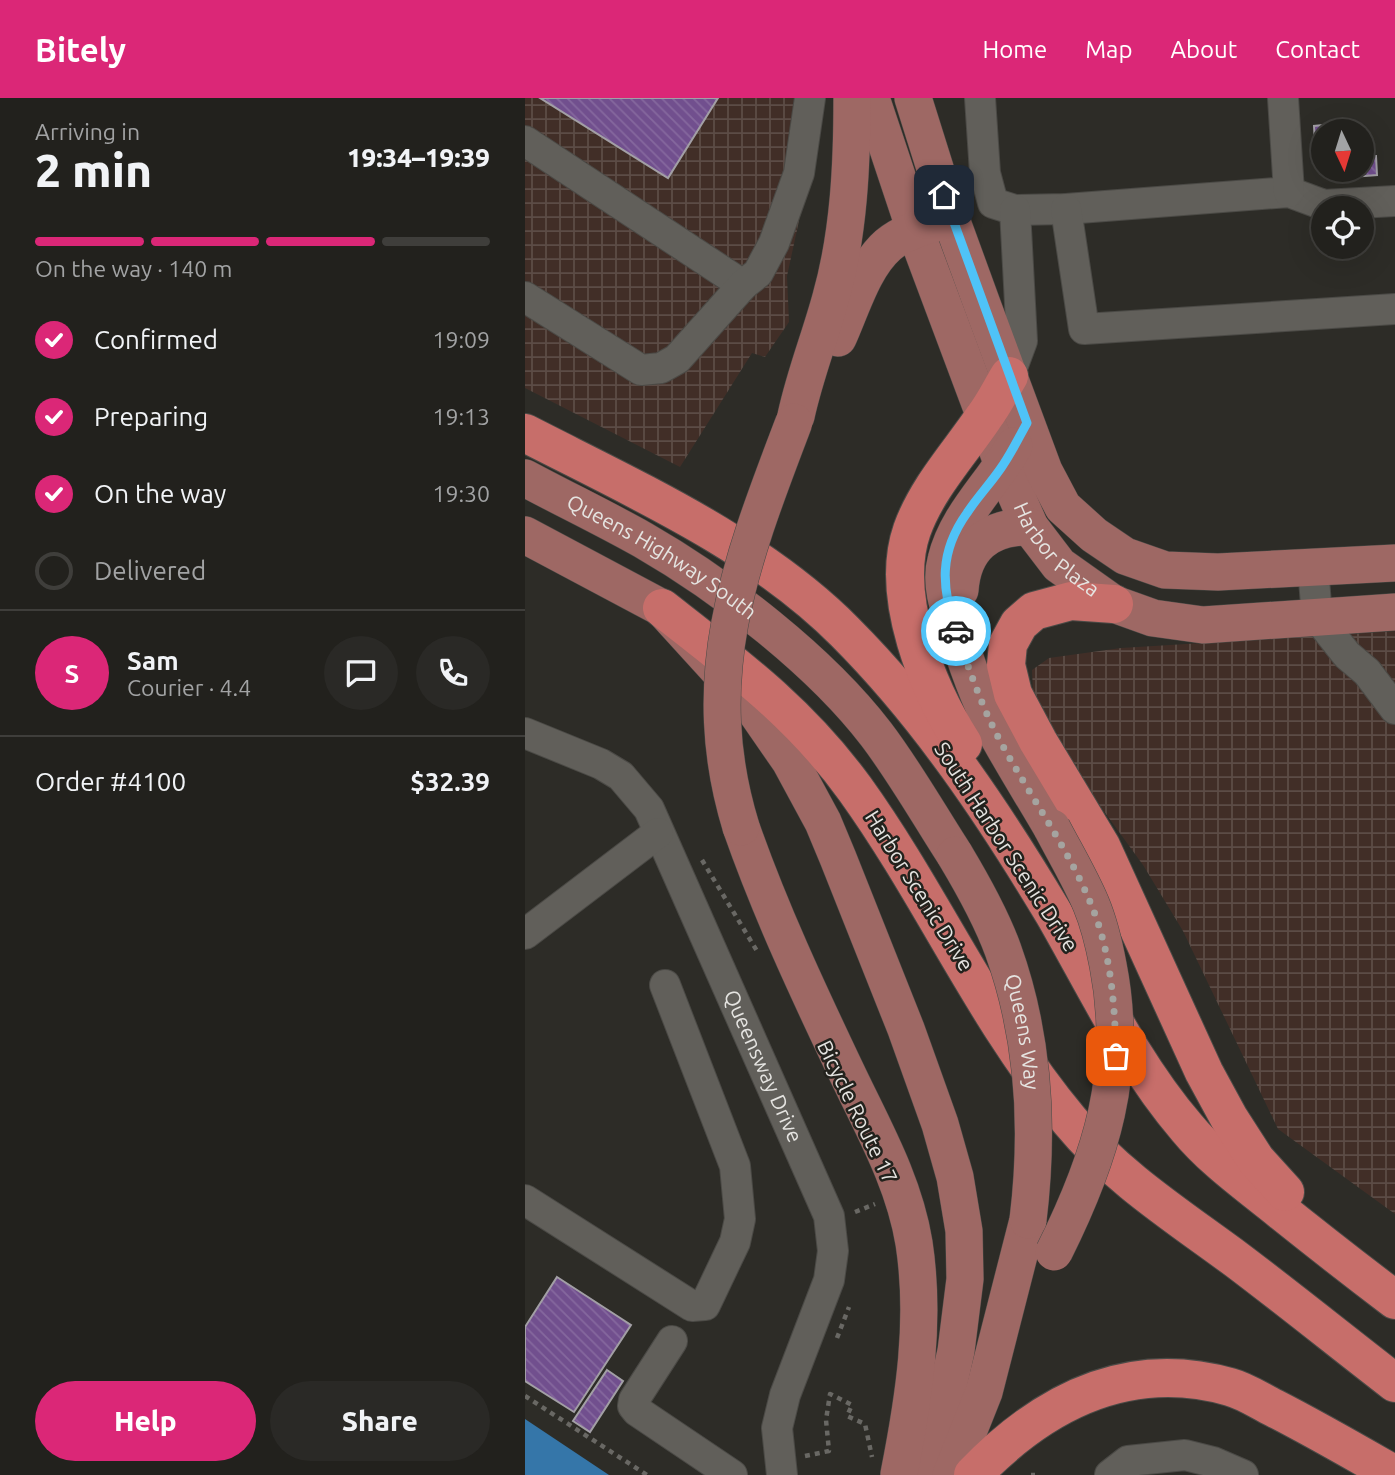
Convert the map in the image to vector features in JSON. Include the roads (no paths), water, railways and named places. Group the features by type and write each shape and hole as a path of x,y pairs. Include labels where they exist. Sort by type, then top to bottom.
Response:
{"highway":[{"path":"1009,376 985,417 925,503 912,531 905,578 916,642 948,721 1008,816 1053,913"},
{"name":"South Harbor Scenic Drive","path":"525,433 688,517 783,579 843,630 889,679 961,769 1053,913 1139,1065 1185,1127 1213,1157 1395,1300"},
{"path":"1114,604 1072,601 1034,611 1026,617 1019,624 1009,644 1006,665 1013,694 1101,846 1204,1072 1229,1118 1256,1160 1287,1194 1323,1245"},
{"name":"Harbor Scenic Drive","path":"662,608 758,682 809,732 855,788 911,873 1042,1087 1073,1125 1124,1175 1395,1383"},
{"path":"974,1475 1023,1428 1064,1403 1103,1387 1142,1378 1189,1380 1232,1387 1309,1426 1395,1475"}],"main road":[{"path":"852,98 847,212 831,296 804,377 795,419 748,548 727,630 723,718 730,791 755,869 898,1181 913,1241 920,1296 919,1342 899,1475"},
{"name":"Harbor Plaza","path":"871,98 915,229 1003,465 1031,527 1059,565 1114,604 1153,618 1203,625 1395,612"},
{"name":"Harbor Plaza","path":"913,98 951,219 1045,471 1063,507 1094,535 1125,555 1165,570 1218,572 1395,563"},
{"path":"795,419 821,377 867,272 890,243 915,229 951,219"},
{"path":"984,1392 1090,1172 1110,1097 1116,1056 1115,1010 1104,944 1091,904 1052,828 997,735 978,695 949,610 944,581 945,561 965,515 1003,465 1027,423"},
{"name":"Queens Highway South","path":"525,478 644,541 705,580 792,646"},
{"path":"965,657 959,600 961,574 968,558 989,535 1004,528 1031,527"},
{"path":"525,535 662,608 754,709 790,761 823,822 906,1029 940,1124 955,1177 964,1231 965,1279 956,1352 945,1400 917,1475"},
{"name":"Queens Way","path":"792,646 876,734 955,855 978,894 1003,950 1025,1038 1031,1072 1035,1134 1028,1220 984,1392 951,1475"}],"street":[{"path":"525,296 641,370 661,368 677,359 743,285 758,273 774,243 799,173 810,98"},
{"path":"981,98 985,173 993,203 1015,210 1066,209 1289,192 1324,205 1395,201"},
{"path":"1283,98 1289,192"},
{"path":"525,141 743,285"},
{"path":"1066,209 1084,329 1395,309"},
{"path":"1009,376 1022,341 1015,210"},
{"path":"1313,567 1317,617 1395,709"},
{"name":"Queensway Drive","path":"525,733 601,764 621,776 649,809 829,1216 833,1251 829,1280 785,1395 777,1427 792,1466"},
{"path":"525,934 658,833"},
{"path":"525,1200 692,1306 705,1305 735,1242 740,1219 735,1167 664,985"},
{"path":"671,1341 634,1400 633,1406 636,1411 732,1475"},
{"path":"1110,1475 1128,1461 1185,1455 1213,1462 1244,1475"}],"water":[{"path":"525,1419 609,1475 525,1475"}]}
